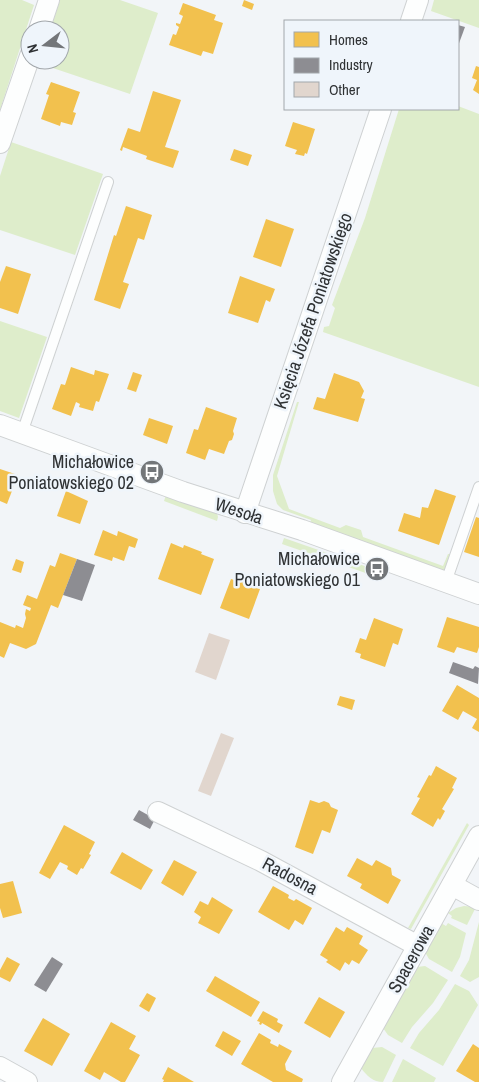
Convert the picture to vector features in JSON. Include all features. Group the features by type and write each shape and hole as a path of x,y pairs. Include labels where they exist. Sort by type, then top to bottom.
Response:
{"street":[{"path":"42,20 49,0"},
{"path":"411,20 418,0"},
{"path":"0,143 25,70"},
{"name":"Księcia Józefa Poniatowskiego","path":"245,513 381,110"},
{"name":"Wesoła","path":"0,425 175,489 310,533 479,594"},
{"name":"Radosna","path":"158,812 262,861 418,946"},
{"name":"Spacerowa","path":"342,1082 479,836"},
{"path":"452,885 479,900"},
{"path":"0,1067 27,1082"}],"lane":[{"path":"22,433 108,182"},
{"path":"446,582 479,488"}],"green space":[{"path":"0,0 22,0 34,5 29,20 20,20 20,48 0,110"},
{"path":"60,0 120,0 158,13 130,94 59,70 70,70 70,20 53,20"},
{"path":"434,0 479,0 479,28 459,20 431,11"},
{"path":"459,106 479,114 479,387 323,332 324,327 329,326 335,308 332,305 365,218 399,110 459,110"},
{"path":"11,142 103,174 75,255 0,230 0,176"},
{"path":"0,321 47,337 19,418 0,411"},
{"path":"297,402 299,402 277,476 289,509 340,528 346,525 361,530 363,537 443,566 448,554 450,554 444,571 309,526 311,520 283,510 277,504 273,491 273,475"},
{"path":"166,495 217,513 217,521 164,501"},
{"path":"284,538 379,571 380,578 282,544"},
{"path":"467,823 469,825 411,929 408,928"},
{"path":"464,906 476,907 467,925 451,918 452,916 448,913"},
{"path":"479,922 479,977 470,982 460,976 469,960"},
{"path":"441,923 446,926 448,923 466,933 460,957 452,972 429,959 425,952"},
{"path":"425,966 448,980 402,1043 388,1035 383,1028 417,967"},
{"path":"455,984 469,991 478,1005 443,1066 410,1048 419,1033 439,1010"},
{"path":"382,1047 396,1055 383,1082 371,1078 361,1068 372,1048"},
{"path":"403,1059 436,1078 434,1082 392,1082"}],"building: Homes":[{"path":"244,0 254,4 252,10 242,6"},
{"path":"183,3 216,15 214,20 223,23 213,54 203,51 201,56 169,45 173,34 176,35 179,27 176,23 180,24 183,16 179,14"},
{"path":"476,66 479,67 479,94 473,90 477,80 472,78"},
{"path":"51,82 80,92 73,112 76,113 72,125 61,122 60,126 41,119 49,95 46,94"},
{"path":"153,91 181,100 165,147 179,151 173,168 146,159 147,156 123,147 122,151 120,150 128,128 140,132"},
{"path":"293,122 315,129 307,154 305,153 304,156 295,154 297,150 285,146"},
{"path":"234,149 252,155 248,166 230,160"},
{"path":"126,206 152,215 144,240 138,238 123,282 129,284 120,309 94,300 114,235 116,236"},
{"path":"266,219 294,229 281,267 253,257"},
{"path":"6,266 31,274 18,314 0,308 0,282"},
{"path":"240,276 275,289 270,302 266,300 258,323 228,313"},
{"path":"71,367 94,375 95,370 109,374 99,402 96,401 93,411 79,407 80,404 76,402 71,416 52,409 61,384 65,385"},
{"path":"133,372 142,375 136,392 127,389"},
{"path":"334,373 359,382 364,391 361,398 365,399 358,422 313,409 317,397 325,399"},
{"path":"206,407 237,418 232,440 229,441 224,454 209,449 205,460 186,453 194,429 198,430"},
{"path":"149,418 173,426 167,444 143,435"},
{"path":"0,469 18,475 7,504 0,501"},
{"path":"435,489 456,496 439,545 398,531 404,513 420,518 422,507 428,508"},
{"path":"66,491 88,501 80,524 57,516"},
{"path":"476,517 479,518 479,557 464,552"},
{"path":"103,530 117,536 118,531 138,539 135,548 129,546 124,561 113,557 112,561 94,555"},
{"path":"171,543 183,548 184,545 214,559 201,595 158,579"},
{"path":"60,553 77,559 58,608 51,605 36,644 26,649 10,643 4,658 0,656 0,622 15,628 16,625 23,628 26,609 30,611 31,608 23,605 27,595 37,599 50,565 55,567"},
{"path":"16,559 24,562 21,573 12,570"},
{"path":"245,577 250,579 251,586 260,589 249,619 220,608 231,579 240,582"},
{"path":"447,617 479,627 479,647 477,653 457,647 454,653 437,647"},
{"path":"374,618 403,629 398,645 393,643 385,667 360,658 361,654 355,652 360,638 366,640"},
{"path":"457,685 479,698 479,732 472,728 477,719 463,711 458,720 442,711"},
{"path":"340,696 355,700 352,710 337,705"},
{"path":"436,766 457,778 452,788 454,789 442,809 445,811 433,827 411,814 420,798 417,797"},
{"path":"310,800 319,803 324,801 338,810 330,833 322,830 313,854 295,847"},
{"path":"64,825 95,842 89,854 91,855 77,875 67,869 68,866 60,862 50,879 39,873"},
{"path":"122,852 153,870 141,890 110,873"},
{"path":"357,858 372,866 376,860 391,868 392,875 401,880 388,904 360,888 362,884 347,876"},
{"path":"174,860 197,872 183,896 161,883"},
{"path":"13,881 22,913 3,918 0,908 0,884"},
{"path":"273,886 289,895 288,898 294,901 296,899 312,908 303,925 295,920 289,930 258,912"},
{"path":"212,897 233,910 219,934 198,923 201,917 194,912 200,901 208,905"},
{"path":"336,927 344,932 347,927 363,936 359,944 368,950 359,964 352,960 349,965 345,962 340,971 326,962 328,960 320,955"},
{"path":"7,957 20,964 10,982 0,977 0,970"},
{"path":"215,976 260,1002 251,1017 206,991"},
{"path":"147,993 156,998 149,1012 139,1006"},
{"path":"319,997 345,1012 330,1038 304,1023"},
{"path":"263,1011 278,1019 277,1022 283,1025 279,1033 262,1023 261,1025 259,1024 260,1022 257,1021"},
{"path":"43,1018 70,1034 52,1066 24,1051"},
{"path":"111,1022 136,1036 129,1049 140,1055 125,1082 121,1082 104,1072 100,1080 84,1071"},
{"path":"223,1031 241,1041 232,1056 215,1046"},
{"path":"259,1033 271,1040 270,1043 278,1047 279,1044 292,1051 285,1064 286,1070 303,1079 302,1082 273,1082 241,1064"},
{"path":"473,1044 479,1048 479,1082 475,1082 456,1071"},
{"path":"168,1067 194,1082 163,1082 164,1080 162,1079"}],"building: Industry":[{"path":"459,25 465,27 459,43"},
{"path":"77,559 95,565 82,601 63,595"},
{"path":"453,662 473,669 475,666 479,668 478,684 449,673"},
{"path":"139,810 155,819 150,829 133,820"},
{"path":"52,957 63,964 46,992 34,985"}],"building: Other":[{"path":"209,633 230,640 216,680 195,672"},
{"path":"221,733 234,738 211,796 198,791"}],"place":[{"name":"Michałowice Poniatowskiego 02","path":"152,472"},
{"name":"Michałowice Poniatowskiego 01","path":"377,569"}]}
